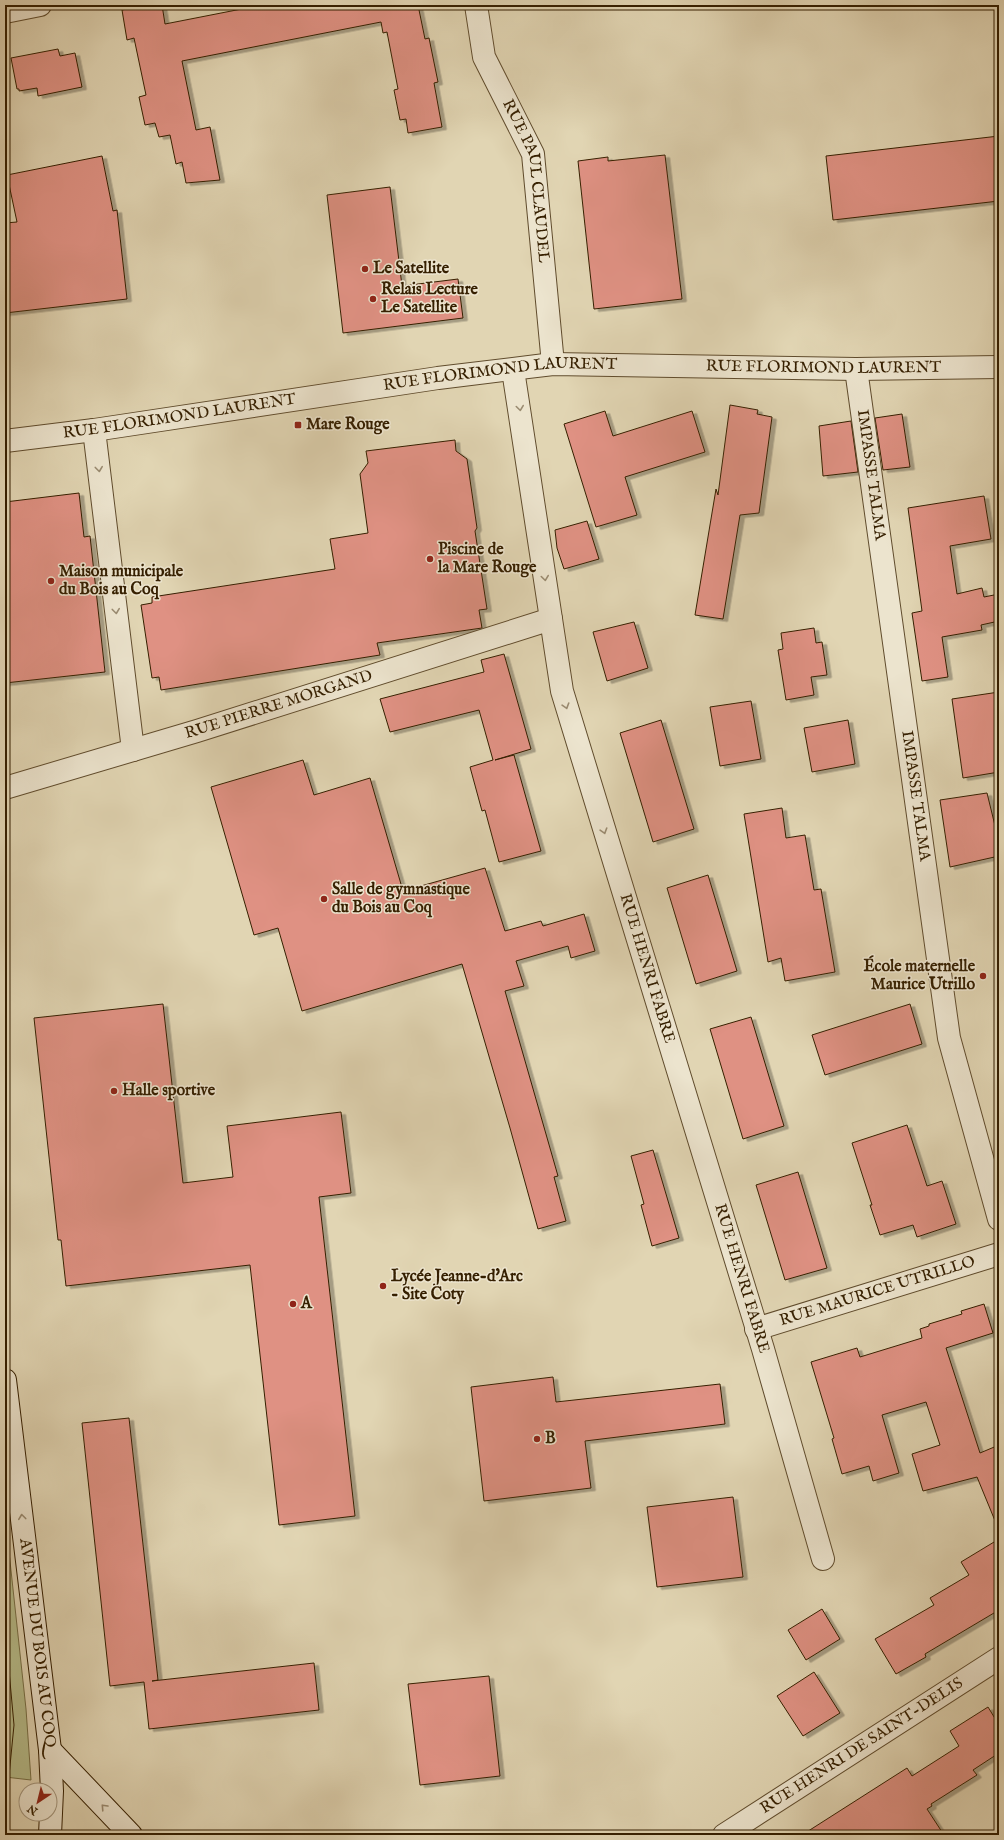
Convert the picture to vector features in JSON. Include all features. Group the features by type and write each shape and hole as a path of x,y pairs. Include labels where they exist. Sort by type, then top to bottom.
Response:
{"street":[{"path":"5,12 40,5"},
{"name":"RUE PAUL CLAUDEL","path":"476,5 484,57 533,154 554,364"},
{"name":"RUE FLORIMOND LAURENT","path":"5,441 94,430 438,378 554,364 856,369 999,367"},
{"name":"IMPASSE TALMA","path":"856,369 949,1038 999,1219"},
{"name":"RUE HENRI FABRE","path":"513,370 562,691 731,1242 823,1559"},
{"path":"94,430 133,750"},
{"name":"RUE PIERRE MORGAND","path":"5,788 133,750 551,619"},
{"name":"RUE MAURICE UTRILLO","path":"756,1329 999,1254"},
{"name":"AVENUE DU BOIS AU COQ","path":"5,1380 50,1750 52,1791 50,1835"},
{"name":"RUE HENRI DE SAINT-DELIS","path":"724,1835 999,1658"},
{"path":"50,1750 132,1835"}],"green space":[{"path":"5,1515 26,1709 31,1780 5,1777"}],"building":[{"path":"148,5 162,5 165,24 262,5 418,5 425,39 429,38 438,82 434,83 442,127 408,133 406,119 400,120 394,90 398,89 387,32 383,33 381,22 182,61 196,130 210,127 220,180 186,183 182,162 176,164 170,135 159,137 155,123 145,125 139,97 146,95 134,38 127,40 122,10"},
{"path":"58,49 60,56 75,53 82,87 38,96 37,88 19,91 19,89 17,89 11,58"},
{"path":"999,136 999,201 833,220 826,156"},
{"path":"665,155 682,299 594,309 578,161 608,157 608,161"},
{"path":"102,156 113,211 117,210 127,299 5,313 5,223 17,222 7,175"},
{"name":"Le Satellite","path":"390,187 402,286 458,279 463,318 343,333 327,195"},
{"path":"730,405 758,410 757,414 772,417 759,513 740,515 723,619 695,615 716,489 718,495"},
{"path":"605,411 613,436 692,411 705,452 625,477 637,515 596,527 564,424"},
{"path":"902,414 910,467 883,470 875,418"},
{"path":"851,421 858,472 823,476 819,426"},
{"name":"Piscine de la Mare Rouge","path":"455,440 456,451 467,459 477,528 475,531 487,609 479,610 482,628 377,643 380,655 161,690 159,677 152,678 141,605 152,603 152,597 335,569 330,539 368,533 360,474 368,463 366,451"},
{"name":"Maison municipale du Bois au Coq","path":"79,493 84,537 90,536 105,672 5,683 5,502"},
{"path":"984,496 991,539 950,546 957,594 982,588 984,597 999,594 999,621 981,625 982,630 942,637 948,677 922,681 912,613 922,611 908,508"},
{"path":"587,521 599,559 564,569 557,548 555,530"},
{"path":"634,622 648,668 607,681 593,632"},
{"path":"814,628 816,643 822,642 827,675 811,677 814,695 786,700 778,650 783,649 781,633"},
{"path":"504,654 531,749 495,760 514,755 541,851 499,862 485,810 482,811 470,767 493,760 479,710 390,732 380,699 484,672 481,660"},
{"path":"999,692 999,772 963,778 952,699"},
{"path":"751,701 761,759 720,766 710,707"},
{"path":"661,720 694,829 653,842 620,733"},
{"path":"848,720 855,764 812,772 804,728"},
{"name":"Salle de gymnastique du Bois au Coq","path":"303,760 314,795 370,778 403,891 485,868 505,931 541,921 543,926 584,914 595,951 571,958 568,946 516,961 524,986 505,991 558,1176 554,1177 566,1221 538,1229 462,964 302,1011 278,928 254,935 211,787"},
{"path":"987,793 999,842 999,856 950,867 940,800"},
{"path":"782,808 786,838 805,835 814,890 821,889 835,972 785,981 781,958 768,962 744,814"},
{"path":"708,875 737,971 696,984 667,888"},
{"name":"A","path":"163,1004 183,1183 233,1177 227,1126 341,1112 351,1193 319,1197 355,1516 279,1525 250,1265 66,1286 61,1240 58,1240 34,1018"},
{"path":"910,1004 922,1044 825,1075 812,1035"},
{"path":"751,1017 784,1126 743,1139 710,1029"},
{"path":"907,1125 927,1186 942,1181 956,1224 917,1237 913,1225 880,1235 852,1143"},
{"path":"653,1150 679,1238 652,1246 641,1205 644,1204 631,1156"},
{"path":"798,1172 827,1268 785,1280 756,1185"},
{"path":"984,1304 993,1333 946,1348 980,1453 999,1445 999,1528 977,1477 923,1491 912,1454 940,1445 926,1402 882,1415 899,1473 873,1481 869,1466 842,1474 832,1439 834,1438 811,1362 857,1348 860,1357 922,1338 920,1329 929,1326 929,1324 962,1314 961,1311"},
{"name":"B","path":"553,1377 556,1402 720,1384 725,1424 585,1441 591,1488 484,1501 471,1387"},
{"path":"129,1418 158,1680 152,1681 314,1663 319,1710 149,1729 144,1682 110,1686 82,1423"},
{"path":"733,1497 743,1577 657,1587 647,1507"},
{"path":"999,1539 999,1610 925,1654 926,1657 896,1674 875,1639 934,1605 930,1598 969,1575 961,1562"},
{"path":"822,1609 840,1639 806,1660 788,1630"},
{"path":"814,1672 840,1713 803,1736 777,1696"},
{"path":"489,1676 500,1776 420,1785 408,1684"},
{"path":"988,1707 999,1725 999,1753 973,1770 977,1775 931,1804 932,1806 927,1809 944,1835 802,1835 907,1768 912,1776 959,1746 950,1731"}],"tram line":[{"path":"5,1627 14,1725 8,1786 5,1795"}],"place":[{"name":"Le Satellite","path":"365,269"},
{"name":"Relais Lecture Le Satellite","path":"373,299"},
{"name":"Mare Rouge","path":"298,425"},
{"name":"Piscine de la Mare Rouge","path":"430,559"},
{"name":"Maison municipale du Bois au Coq","path":"51,581"},
{"name":"Salle de gymnastique du Bois au Coq","path":"324,899"},
{"name":"École maternelle Maurice Utrillo","path":"983,976"},
{"name":"Halle sportive","path":"114,1091"},
{"name":"Lycée Jeanne-d'Arc - Site Coty","path":"383,1286"},
{"name":"A","path":"293,1304"},
{"name":"B","path":"537,1439"}]}
